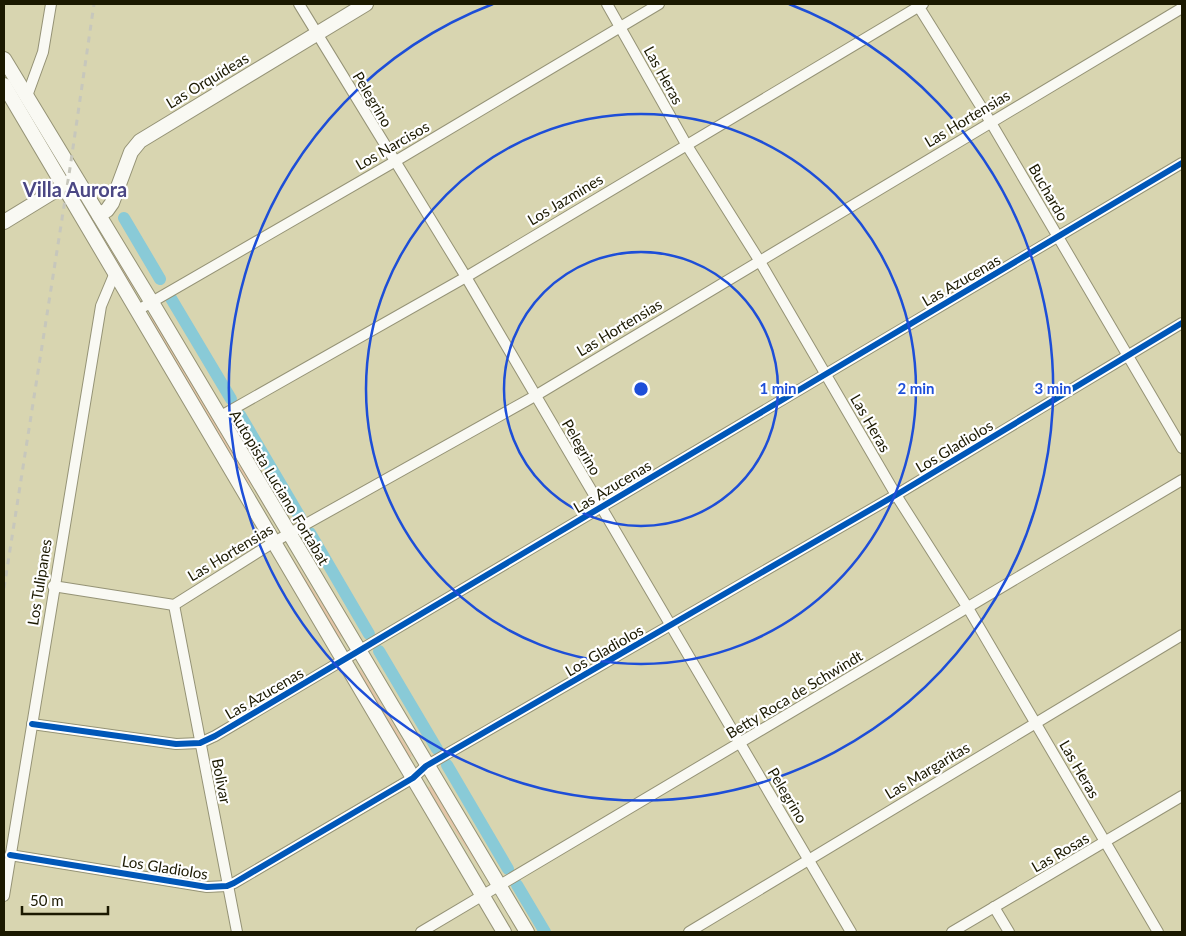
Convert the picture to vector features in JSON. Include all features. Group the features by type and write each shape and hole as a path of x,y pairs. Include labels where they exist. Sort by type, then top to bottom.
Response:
{"main road":[{"name":"Las Orquídeas","path":"99,215 107,210 112,203 131,152 140,141 366,4"},
{"name":"Autopista Luciano Fortabat","path":"4,59 27,96 70,181 114,275 138,310 504,932"},
{"name":"Autopista Luciano Fortabat","path":"4,85 70,181 99,215 426,766 527,932"},
{"path":"4,222 70,181"}],"street":[{"path":"27,96 43,52 52,4"},
{"name":"Pelegrino","path":"299,4 466,277 600,508 672,626 851,932"},
{"name":"Las Heras","path":"606,4 686,144 759,260 896,495 968,608 1158,932"},
{"name":"Los Narcisos","path":"138,310 394,162 659,4"},
{"name":"Buchardo","path":"920,5 1182,448"},
{"name":"Los Jazmines","path":"219,417 466,277 920,5"},
{"name":"Las Hortensias","path":"174,604 274,542 535,396 990,121 1182,8"},
{"name":"Las Azucenas","path":"32,724 176,744 200,743 343,661 1182,163"},
{"name":"Los Tulipanes","path":"4,896 53,586 101,306 114,275"},
{"name":"Los Gladiolos","path":"10,855 207,887 227,886 413,778 426,766 672,626 896,495 1182,323"},
{"name":"Betty Roca de Schwindt","path":"421,932 482,894 740,744 1182,480"},
{"path":"53,586 174,604"},
{"name":"Bolivar","path":"174,604 237,932"},
{"name":"Las Margaritas","path":"689,932 1182,635"},
{"name":"Las Rosas","path":"952,932 1105,844 1182,796"},
{"path":"994,907 1009,932"}],"shaded area":[{"path":"79,191 137,288 133,290 75,194"},
{"path":"152,315 272,520 252,486 244,479 148,317"},
{"path":"289,552 329,615 342,636 338,638"},
{"path":"361,670 412,756 408,758 357,672"},
{"path":"431,786 483,871 482,872 427,788"}],"waterway":[{"path":"124,218 160,279"},
{"path":"169,295 231,399"},
{"path":"240,415 300,517"},
{"path":"310,533 369,634"},
{"path":"379,651 437,749"},
{"path":"447,765 508,869"},
{"path":"517,885 545,932"}],"railway":[{"path":"4,588 94,4"}],"cycle path":[{"path":"32,724 176,744 200,743 215,736 1182,163"},
{"path":"10,855 207,887 227,886 234,883 413,778 426,766 896,495 1182,323"}],"district":[{"name":"Villa Aurora","path":"75,189"}]}
